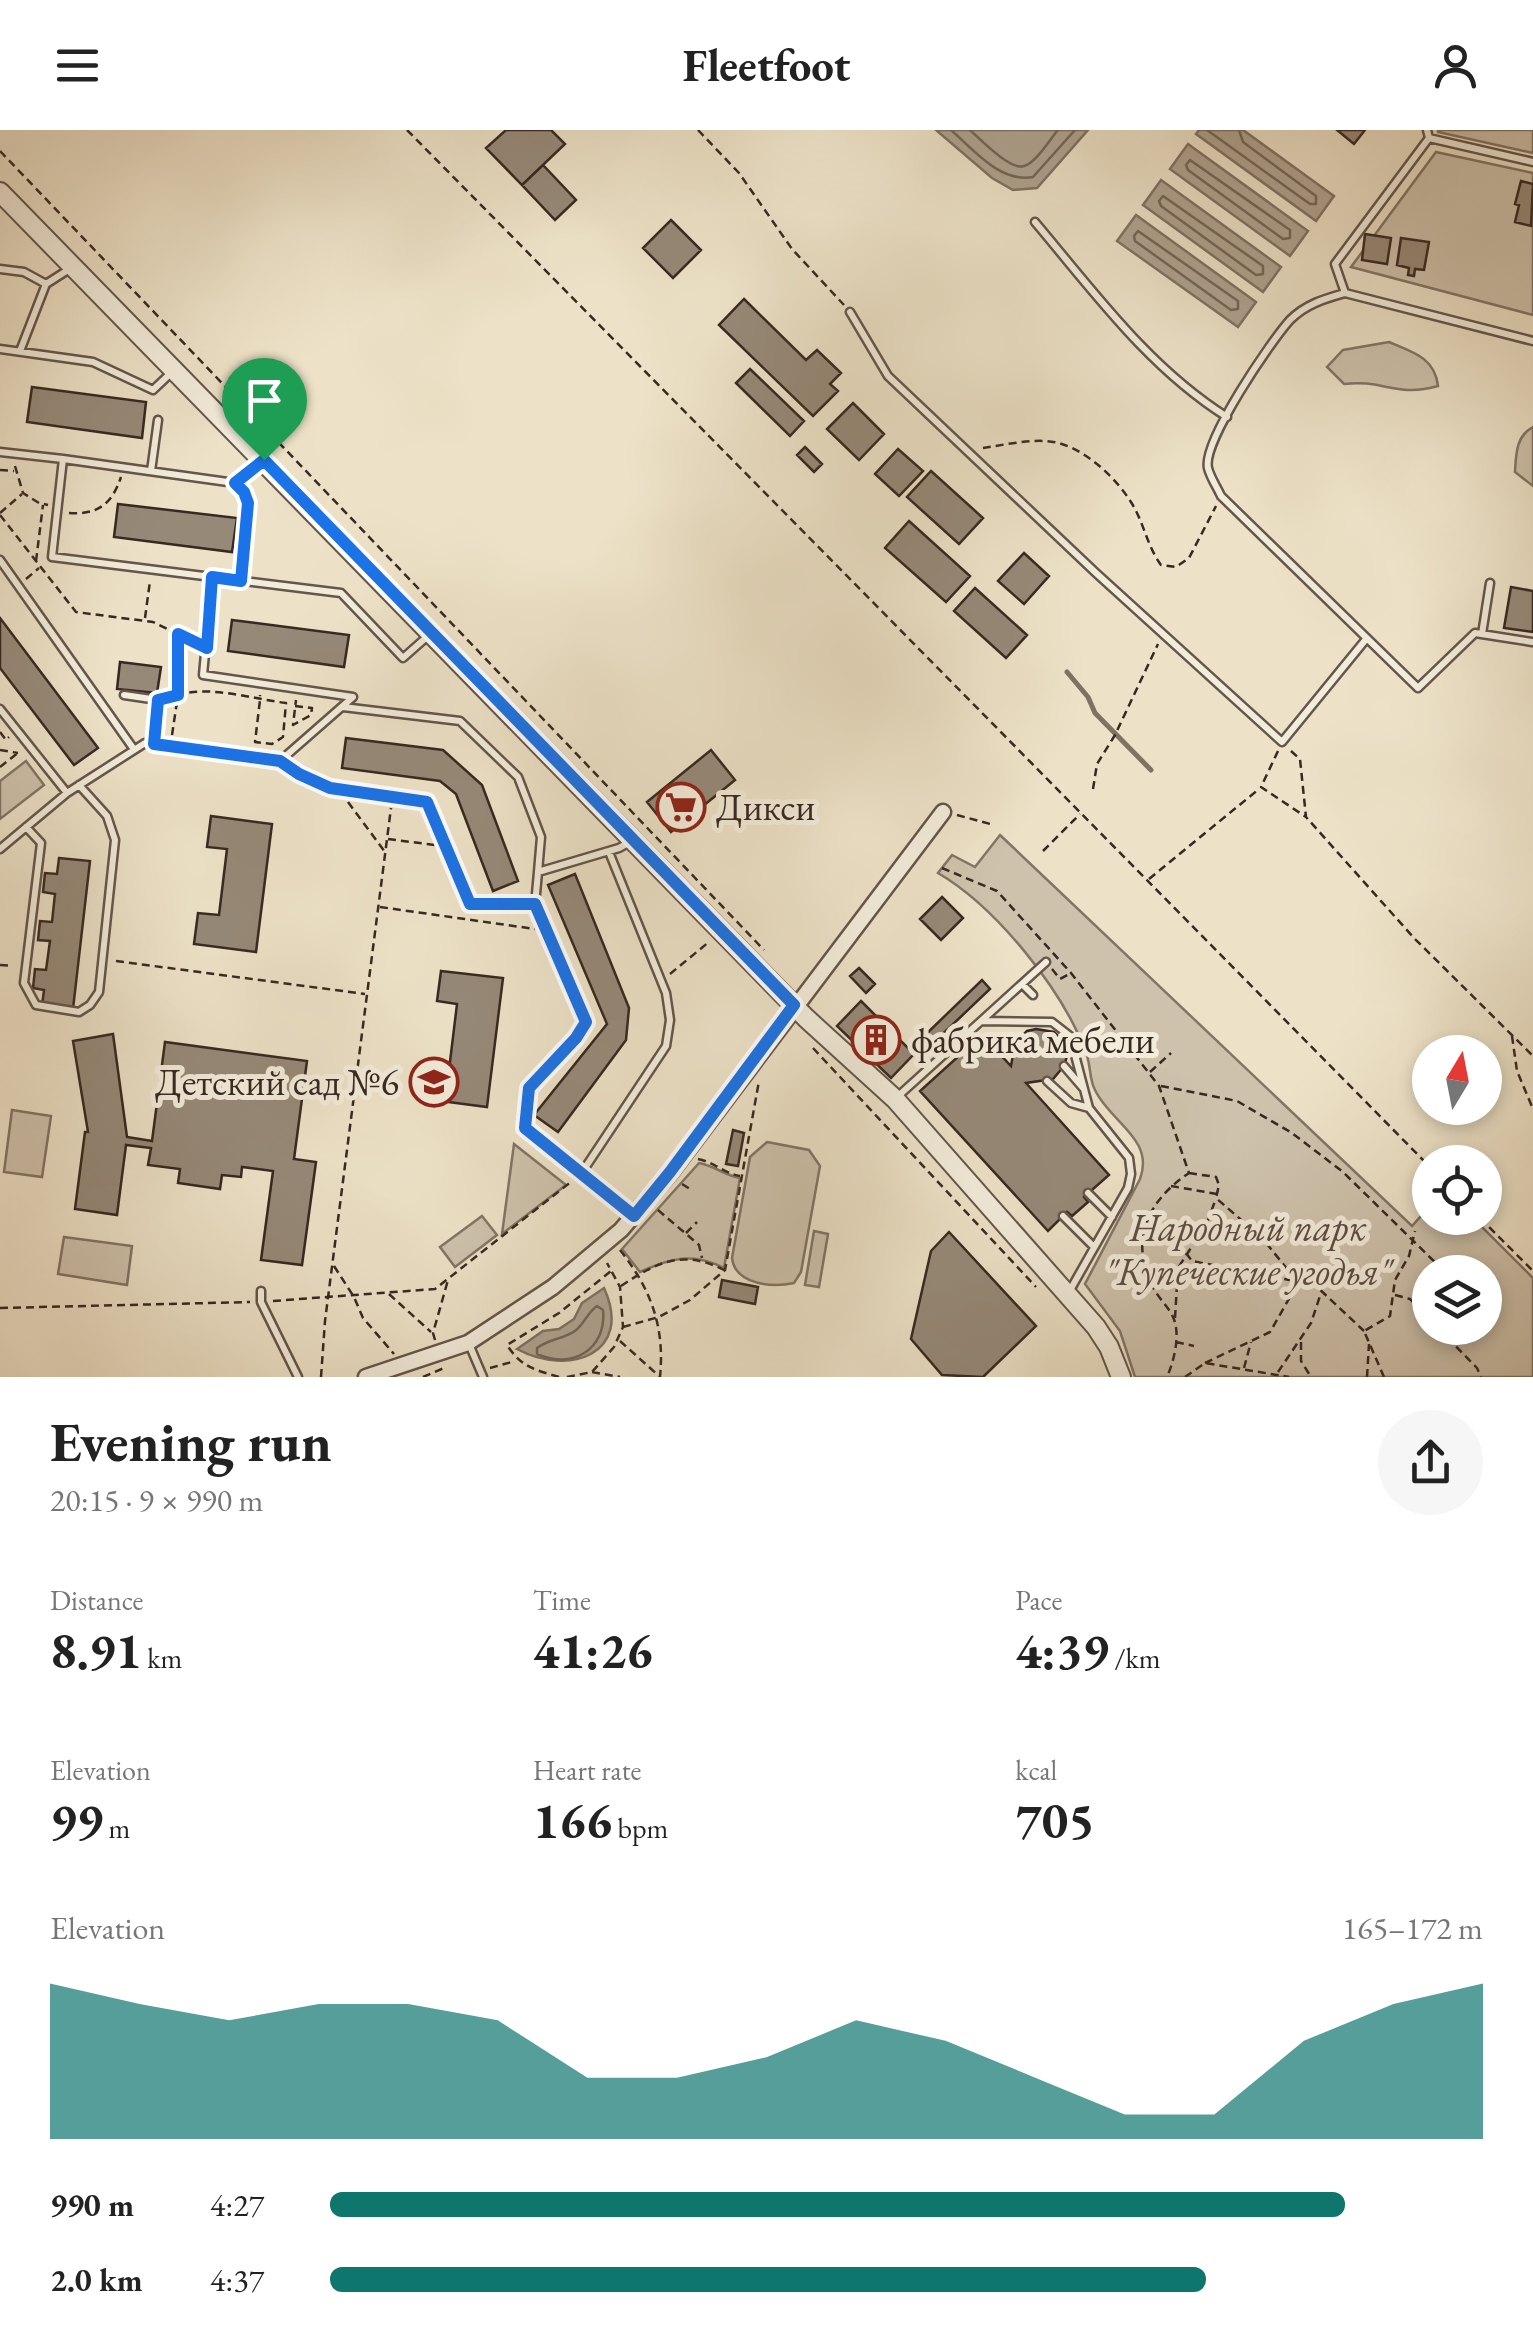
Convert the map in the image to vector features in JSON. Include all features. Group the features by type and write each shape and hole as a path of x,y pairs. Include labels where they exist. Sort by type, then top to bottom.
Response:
{"street":[{"path":"0,192 794,1005 895,1099 1110,1347 1120,1377"},
{"path":"366,1377 468,1343 553,1288 622,1230 944,812"}],"lane":[{"path":"1345,293 1335,264 1428,134 1533,162"},
{"path":"1036,222 1126,331 1194,396 1227,417"},
{"path":"20,351 46,284 72,267"},
{"path":"0,269 24,272 46,284"},
{"path":"1532,642 1475,633 1418,688 1221,496 1207,466 1209,452 1248,377 1290,320 1312,303 1345,293 1533,341"},
{"path":"850,312 888,376 1282,742 1367,638"},
{"path":"0,349 93,362 153,390 174,370"},
{"path":"150,471 158,420"},
{"path":"0,452 235,483 248,503 241,581"},
{"path":"64,459 52,557 342,594 403,658 432,632"},
{"path":"235,483 264,460"},
{"path":"0,560 134,748"},
{"path":"212,577 203,675 353,696 280,761"},
{"path":"1482,634 1490,584"},
{"path":"124,695 158,700 154,744"},
{"path":"342,706 460,721 518,777 542,837 535,904 586,1022 529,1088 525,1128 634,1216"},
{"path":"0,708 67,793"},
{"path":"0,849 78,785 134,748 154,744 280,761 299,774 338,789 427,802 470,904 535,904"},
{"path":"26,827 41,843 24,982 36,1006 79,1012 99,992 115,840 107,816 78,785"},
{"path":"538,872 635,840"},
{"path":"581,1174 666,1046 670,1020 661,981 608,852"},
{"path":"895,1099 1046,962"},
{"path":"1022,984 1034,995"},
{"path":"981,1021 1052,1022 1070,1036 1090,1108 1129,1158 1128,1188 1068,1296"},
{"path":"1064,1066 1085,1090"},
{"path":"1047,1082 1071,1104 1090,1108"},
{"path":"1088,1193 1112,1216"},
{"path":"1063,1216 1094,1248"},
{"path":"260,1291 261,1302 298,1377"},
{"path":"468,1343 483,1377"}],"path":[{"path":"407,130 1412,1149"},
{"path":"698,130 739,173 792,249 850,312"},
{"path":"0,151 772,958"},
{"path":"966,449 1046,441 1072,447 1108,474 1135,508 1149,548 1161,566 1176,567 1189,558 1221,496"},
{"path":"15,454 23,493 43,504 84,514 110,502 122,467"},
{"path":"0,470 16,471"},
{"path":"23,493 0,514 76,612 145,621 207,648"},
{"path":"36,562 43,504"},
{"path":"18,586 40,567"},
{"path":"145,621 152,570"},
{"path":"1093,789 1097,764 1164,633"},
{"path":"170,746 178,695 178,634"},
{"path":"158,700 192,690 260,700 286,703 283,737 272,744 255,742 260,700 262,684"},
{"path":"295,706 312,708 310,715 293,725 295,706 297,688"},
{"path":"1148,880 1261,787 1282,742 1300,759 1306,816"},
{"path":"0,766 28,745"},
{"path":"0,750 18,753"},
{"path":"1261,787 1306,816 1414,938 1533,1056"},
{"path":"338,789 385,853"},
{"path":"321,1377 392,796"},
{"path":"944,812 994,825"},
{"path":"1043,852 1080,813"},
{"path":"387,838 444,846"},
{"path":"942,868 997,891 1052,950 1159,1086 1190,1173"},
{"path":"378,907 546,930"},
{"path":"661,981 710,941"},
{"path":"102,960 367,994"},
{"path":"0,964 26,967"},
{"path":"1511,1035 1517,1071 1533,1109"},
{"path":"810,1045 1036,1287"},
{"path":"1149,1073 1171,1053"},
{"path":"624,1327 658,1317 690,1300 725,1270 761,1070"},
{"path":"1159,1086 1237,1101 1292,1133 1342,1172 1427,1255"},
{"path":"696,1158 714,1162 726,1173 742,1176"},
{"path":"1167,1377 1175,1359 1178,1268 1207,1222 1219,1185 1216,1177 1190,1173 1170,1186 1156,1200 1142,1242 1151,1283 1175,1319"},
{"path":"0,1308 261,1302 435,1290 581,1174"},
{"path":"679,1182 693,1191"},
{"path":"1170,1186 1216,1196 1262,1238 1298,1283"},
{"path":"656,1210 699,1245 702,1259"},
{"path":"686,1234 697,1222"},
{"path":"1364,1332 1390,1316 1395,1280 1409,1256 1414,1235"},
{"path":"1497,1235 1533,1270"},
{"path":"619,1248 639,1274 658,1317 663,1350 660,1377"},
{"path":"1186,1253 1192,1260 1315,1285 1364,1332 1384,1377"},
{"path":"620,1287 673,1259 702,1259 725,1270"},
{"path":"592,1372 624,1327 620,1287 606,1261"},
{"path":"332,1264 354,1296 363,1318 404,1367"},
{"path":"559,1377 528,1368 516,1360 507,1345 558,1313 611,1271"},
{"path":"433,1334 448,1279"},
{"path":"1185,1377 1205,1363 1270,1332 1298,1283"},
{"path":"1276,1375 1311,1323 1322,1291"},
{"path":"388,1294 433,1334 441,1354"},
{"path":"1394,1294 1412,1301"},
{"path":"618,1339 660,1377"},
{"path":"1175,1341 1194,1346"},
{"path":"1244,1370 1252,1341"},
{"path":"1301,1341 1301,1361 1311,1377"},
{"path":"1367,1377 1368,1342"},
{"path":"1455,1345 1481,1377"},
{"path":"486,1359 491,1370 516,1360"},
{"path":"1205,1363 1289,1377"},
{"path":"567,1377 592,1372 620,1377"}],"green space":[{"path":"1533,130 1533,153 1438,132"},
{"path":"1436,152 1533,173 1533,315 1351,267"},
{"path":"1389,342 1428,362 1438,386 1411,390 1344,384 1327,367 1343,350"},
{"path":"1533,427 1533,486 1515,472 1520,440"},
{"path":"26,761 44,785 0,819 0,781"},
{"name":"Народный парк \"Купеческие угодья\"","path":"1000,835 1412,1226 1412,1235 1490,1235 1533,1278 1533,1377 1135,1377 1120,1331 1085,1284 1140,1179 1141,1153 1095,1090 1088,1058 1075,1029 1044,977 1004,928 938,873 952,855 975,867"},
{"path":"12,1110 51,1116 42,1177 4,1172"},
{"path":"767,1142 809,1150 820,1166 801,1272 794,1283 775,1285 747,1279 732,1258 750,1157"},
{"path":"514,1144 566,1185 502,1234"},
{"path":"699,1163 740,1178 724,1268 702,1260 682,1259 640,1272 622,1249"},
{"path":"482,1216 497,1235 455,1267 440,1247"},
{"path":"814,1231 828,1234 819,1287 805,1285"},
{"path":"64,1237 132,1246 127,1285 58,1274"}],"water":[{"path":"936,130 1088,130 1037,188 1013,190 992,178"},
{"path":"1199,130 1243,130 1334,196 1316,221 1196,134"},
{"path":"1188,144 1308,231 1290,256 1170,169"},
{"path":"1161,180 1281,267 1263,292 1143,205"},
{"path":"1136,215 1256,302 1238,327 1117,241"},
{"path":"604,1288 611,1311 610,1329 603,1344 591,1354 557,1361 517,1349 543,1331 559,1329 574,1319 582,1303"}],"building":[{"path":"506,130 551,130 565,144 522,185 486,148"},
{"path":"1337,130 1365,130 1354,144"},
{"path":"543,165 576,200 555,220 522,185"},
{"path":"1521,181 1533,184 1531,226 1515,222"},
{"path":"671,220 701,250 673,278 643,248"},
{"path":"1365,234 1391,238 1387,264 1362,260"},
{"path":"1401,238 1429,242 1424,270 1415,269 1414,276 1408,275 1409,268 1397,265"},
{"path":"744,299 806,360 817,350 841,373 830,384 838,391 813,416 719,325"},
{"path":"750,369 804,421 790,436 736,383"},
{"path":"32,387 146,402 142,438 27,422"},
{"path":"853,403 884,434 859,460 827,429"},
{"path":"805,447 822,464 814,472 797,455"},
{"path":"898,449 923,471 899,496 875,474"},
{"path":"931,471 983,518 959,544 907,497"},
{"path":"118,504 237,518 232,552 114,537"},
{"path":"909,521 970,576 946,602 885,548"},
{"path":"1024,553 1049,576 1024,604 998,581"},
{"path":"1511,587 1533,591 1533,632 1504,628"},
{"path":"975,588 1027,635 1006,658 954,611"},
{"path":"0,618 98,748 74,765 0,668"},
{"path":"232,620 349,635 344,667 228,651"},
{"path":"120,662 161,667 157,693 117,689"},
{"path":"346,738 443,750 482,785 518,881 493,891 456,794 440,781 342,768"},
{"path":"711,750 735,780 671,832 647,802"},
{"path":"211,816 272,824 256,952 194,944 198,913 219,915 227,849 207,847"},
{"path":"59,858 90,861 73,1009 42,1006 44,990 33,988 35,969 46,970 50,941 38,940 40,921 52,922 55,894 43,892 45,873 57,874"},
{"path":"575,874 629,1008 626,1040 558,1132 534,1115 607,1024 548,885"},
{"path":"942,897 963,918 941,940 920,919"},
{"path":"859,968 875,984 866,993 850,976"},
{"path":"441,971 503,978 487,1107 425,1099 429,1067 449,1070 457,1004 437,1001"},
{"path":"982,980 990,989 929,1047 921,1039"},
{"name":"фабрика мебели","path":"861,1001 914,1054 891,1078 837,1026"},
{"path":"1027,1031 1054,1032 1067,1056 1053,1079 1026,1083 1109,1175 1084,1197 1088,1202 1072,1216 1067,1212 1048,1231 920,1091 982,1035 1011,1066 1015,1043"},
{"path":"113,1034 127,1137 152,1141 165,1042 307,1061 294,1159 316,1162 302,1265 261,1260 273,1171 242,1167 241,1177 222,1175 220,1189 178,1183 180,1169 148,1165 151,1148 126,1145 117,1215 75,1209 88,1132 73,1041"},
{"path":"733,1130 744,1133 738,1166 726,1164"},
{"path":"949,1232 1036,1326 983,1377 942,1375 911,1339 931,1251"},
{"path":"722,1280 758,1287 755,1304 719,1297"}],"waterway":[{"path":"1067,672 1088,697 1095,713 1151,770"}],"place":[{"name":"Дикси","path":"681,807"},
{"name":"фабрика мебели","path":"876,1040"},
{"name":"Детский сад №6","path":"434,1082"}],"route":[{"path":"264,460 794,1005 634,1216 525,1128 529,1088 586,1022 535,904 470,904 427,802 330,788 280,761 154,744 158,700 178,695 178,634 207,648 212,577 241,581 248,503 235,483 264,460"}]}
